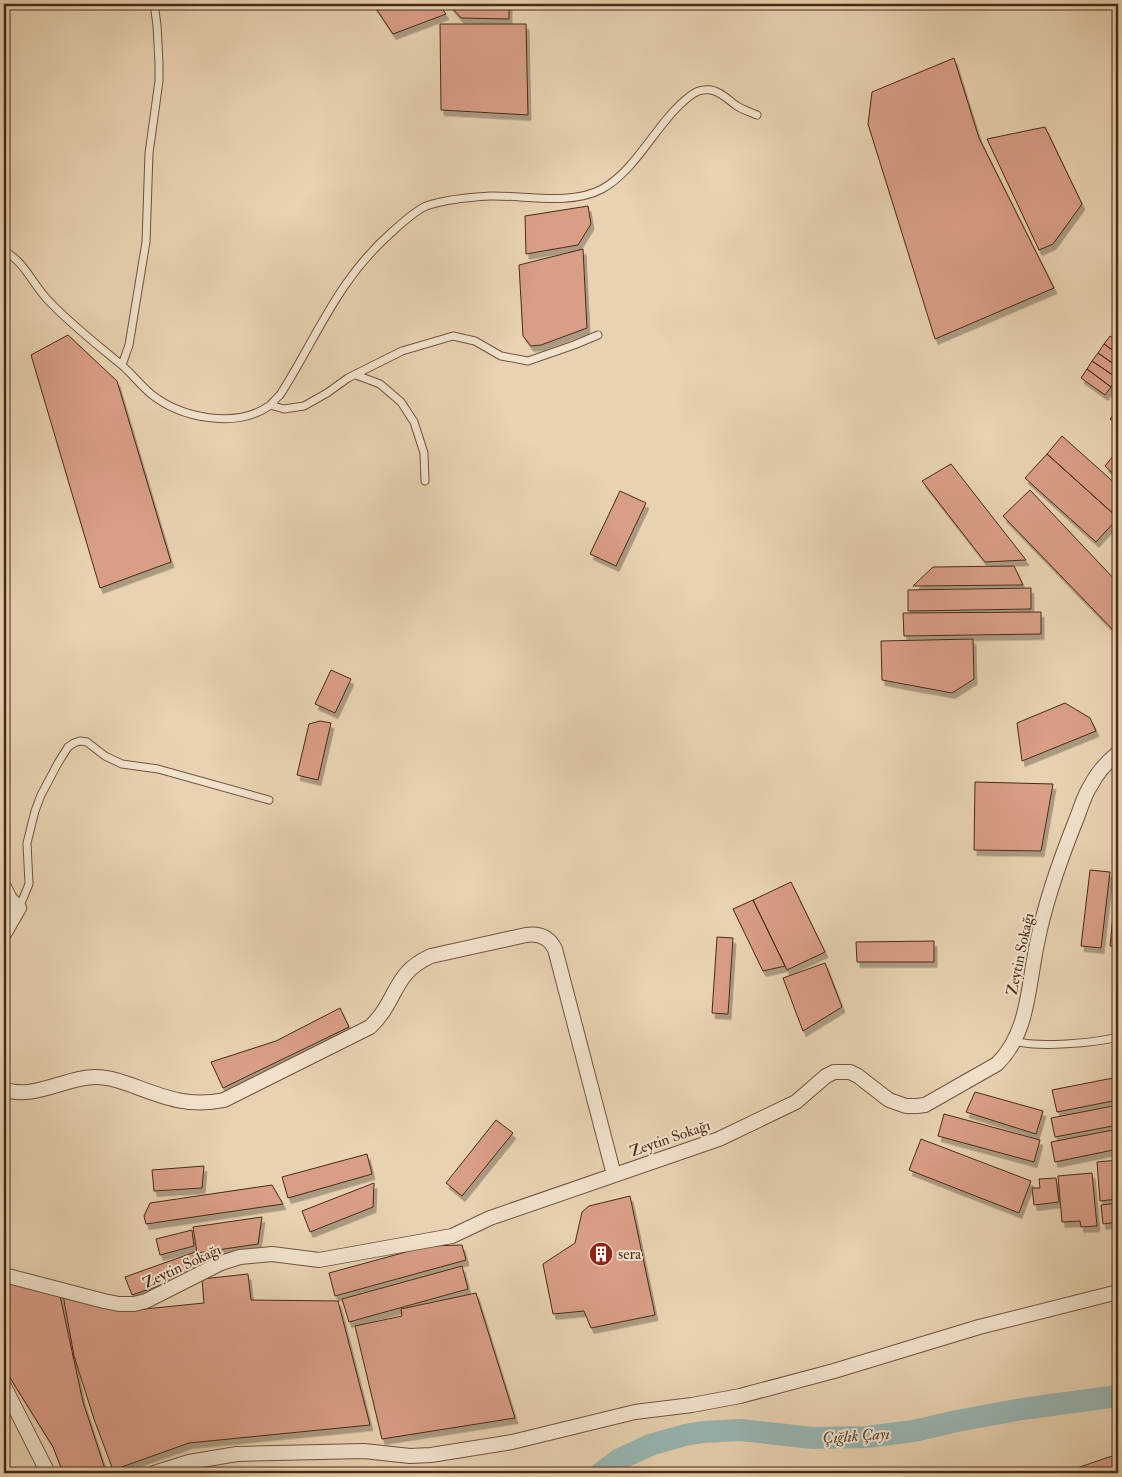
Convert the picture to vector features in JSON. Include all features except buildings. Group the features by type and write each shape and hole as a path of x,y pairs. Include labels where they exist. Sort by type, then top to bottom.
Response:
{"street":[{"name":"Zeytin Sokağı","path":"4,1275 104,1301 134,1304 158,1296 196,1275 240,1257 272,1254 325,1260 452,1236 490,1218 718,1139 796,1102 826,1076 834,1072 850,1072 858,1076 897,1104 925,1105 992,1068 1006,1056 1015,1041 1022,1024 1042,923 1069,838 1090,786 1100,771 1118,754"},
{"path":"4,887 10,899 19,908 4,934"},
{"path":"4,1089 28,1092 76,1078 105,1077 183,1102 203,1103 224,1100 363,1032 387,1008 403,976 422,960 431,956 532,934 549,940 555,949 614,1175"},
{"path":"154,1473 189,1462 237,1454 364,1452 403,1456 431,1456 512,1442 635,1412 692,1405 740,1396 843,1368 979,1327 1118,1292"},
{"path":"4,1386 48,1473"}],"lane":[{"path":"122,365 129,345 146,242 148,153 159,81 157,25 154,4"},
{"path":"4,251 25,268 51,303 122,365 152,395 179,410 197,416 229,418 256,412 270,405 280,395 332,303 360,263 386,237 425,206 483,196 511,195 568,198 594,192 610,184 633,162 678,107 691,95 703,90 724,95 738,106 757,115"},
{"path":"270,405 284,409 304,406 356,375 402,351 453,336 475,341 501,356 528,361 598,335"},
{"path":"356,375 380,384 401,402 414,422 424,453 425,480"},
{"path":"19,908 29,884 27,843 35,811 58,763 68,747 74,743 80,741 87,742 105,756 122,764 158,769 269,800"},
{"path":"1015,1041 1026,1044 1056,1043 1103,1041 1118,1037"}],"waterway":[{"name":"Çığlık Çayı","path":"601,1473 618,1460 650,1445 703,1432 741,1430 813,1438 866,1437 914,1431 1022,1409 1118,1396"}],"place":[{"name":"sera","path":"601,1254"}]}
